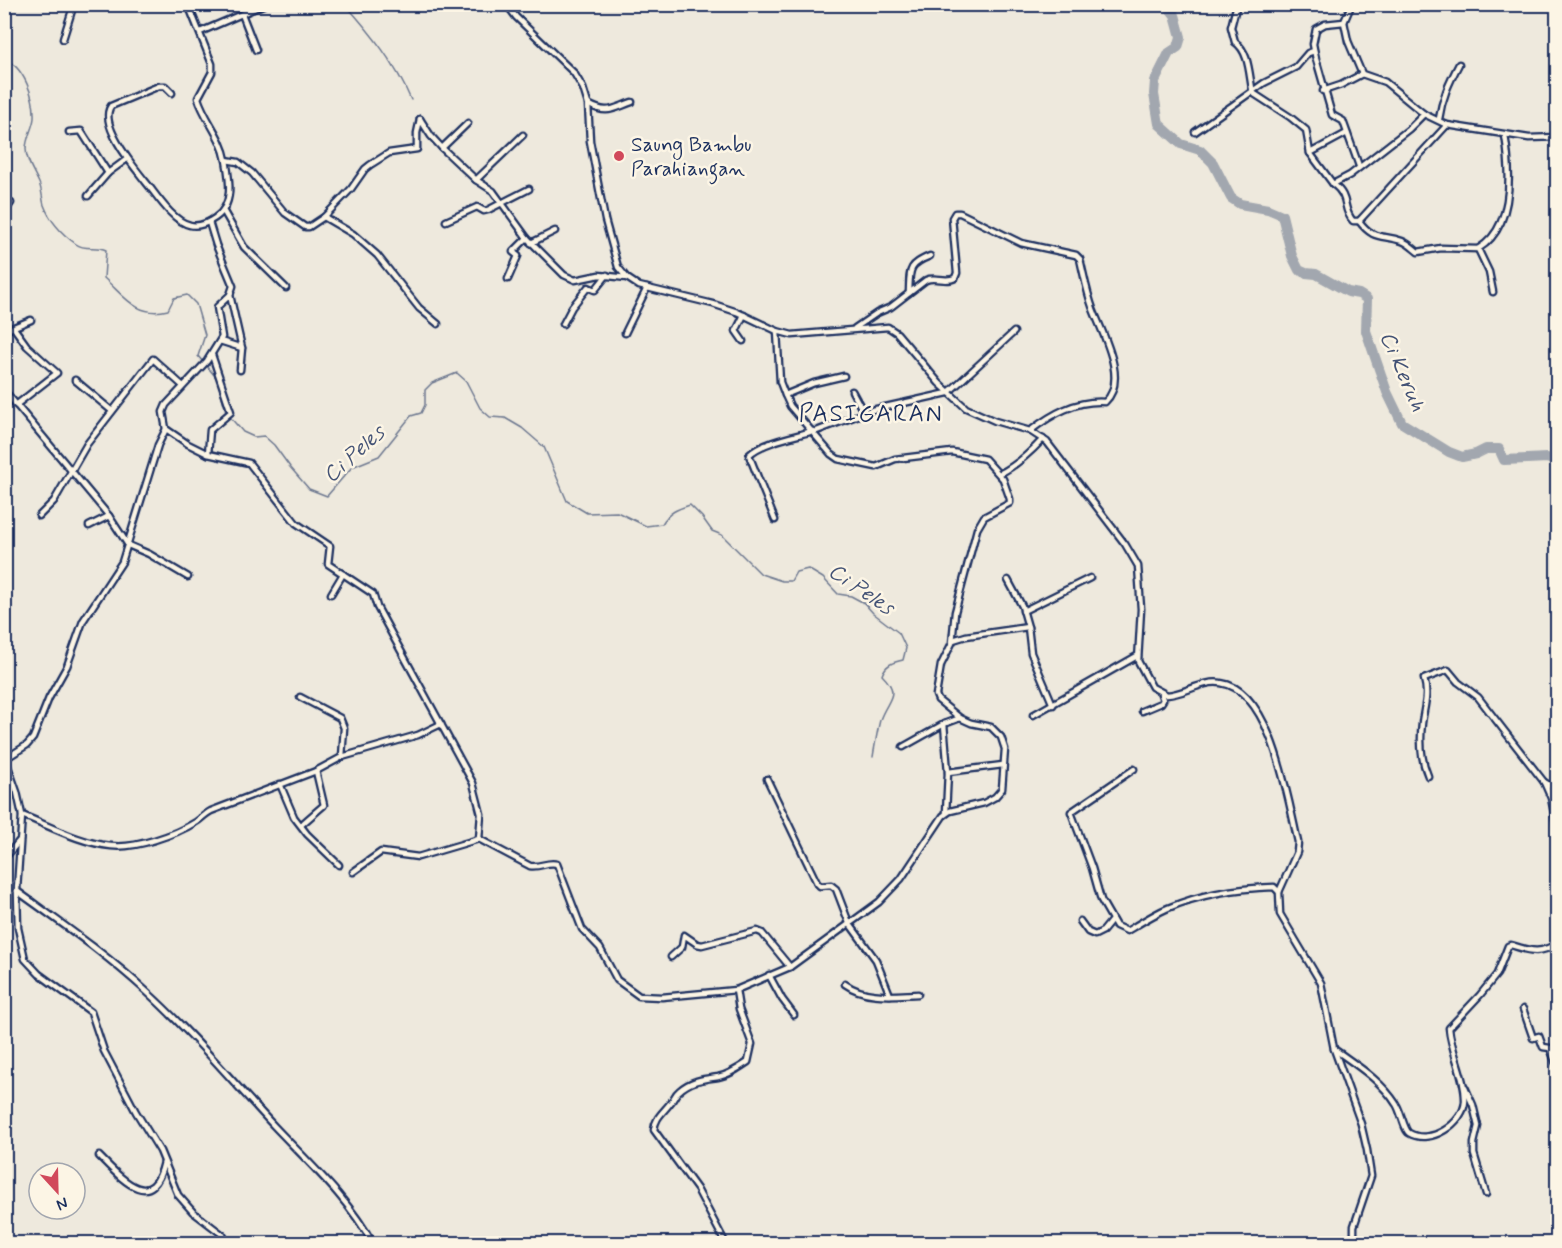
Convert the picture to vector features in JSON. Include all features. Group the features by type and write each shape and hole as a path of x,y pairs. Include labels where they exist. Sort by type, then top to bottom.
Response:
{"street":[{"path":"63,39 74,4"},
{"path":"172,93 162,86 110,107 108,114 113,134 127,159 162,204 183,222 195,226 209,222 224,212 230,200 226,160 217,134 198,98 213,67 188,4"},
{"path":"200,32 266,4"},
{"path":"512,4 510,9 516,17 580,80 588,104 590,141 605,220 618,267 627,278 636,285 713,304 744,315 777,331 800,336 880,326 892,329 948,393 971,411 1030,431 1043,439 1125,544 1138,566 1141,609 1137,656 1152,687 1161,694 1164,700 1142,711"},
{"path":"1237,4 1231,27 1235,42 1241,46 1253,93 1306,130 1310,153 1333,184 1344,194 1347,215 1353,221 1359,221 1448,125"},
{"path":"1344,4 1349,6 1344,21 1348,41 1362,74"},
{"path":"242,14 256,50"},
{"path":"1344,21 1326,24 1316,29 1313,44 1323,91 1332,116 1343,121 1359,166"},
{"path":"1195,132 1276,75 1296,67 1308,52 1314,51"},
{"path":"1439,119 1446,87 1459,64"},
{"path":"1323,91 1362,74 1385,82 1424,114 1448,125 1528,138 1557,137"},
{"path":"588,104 600,111 605,111 632,102"},
{"path":"1333,184 1350,175 1409,129 1424,114"},
{"path":"226,160 238,162 252,173 293,221 309,227 324,217 351,189 369,165 389,153 417,149 420,119 442,148 476,180 493,191 531,243 564,275 570,279 579,280 606,275 627,278"},
{"path":"442,148 468,123"},
{"path":"69,132 81,131 108,173"},
{"path":"1310,153 1347,133"},
{"path":"476,180 523,135"},
{"path":"1359,221 1364,228 1376,236 1405,242 1418,252 1441,248 1478,249 1493,237 1506,210 1510,177 1505,135"},
{"path":"88,196 108,173 127,159"},
{"path":"446,221 477,207 486,211 502,205 529,189"},
{"path":"4,213 11,203"},
{"path":"224,212 244,247 286,288"},
{"path":"852,330 877,313 891,307 929,279 951,280 957,276 952,218 957,213 1021,243 1078,256 1092,306 1109,347 1114,380 1112,393 1105,402 1097,401 1060,410 1030,431"},
{"path":"324,217 353,234 377,255 419,308 438,324"},
{"path":"209,222 234,286 230,295 217,307 222,331 220,341 207,361 166,405 163,412 166,429 158,445 128,545 117,573 84,621 67,666 49,698 33,738 27,745 5,758 22,815 16,890 18,928 25,959 39,974 92,1011 104,1051 136,1112 160,1151 178,1195 185,1204 223,1235 227,1244"},
{"path":"4,229 6,231 4,234"},
{"path":"531,243 555,231"},
{"path":"508,279 518,256 513,252 527,238"},
{"path":"1478,249 1489,272 1493,292"},
{"path":"909,293 913,264 930,256"},
{"path":"563,324 572,307 588,287 595,290 606,275"},
{"path":"625,333 647,288"},
{"path":"230,295 242,348 240,370"},
{"path":"743,341 736,331 744,315"},
{"path":"4,331 31,320"},
{"path":"14,328 27,346 57,373 16,405"},
{"path":"777,331 780,382 790,406 831,454 838,459 876,466 895,459 952,452 984,459 1006,485 1009,504 984,517 977,529 955,612 953,640 941,665 936,695 938,700 960,718 991,727 1001,737 1005,749 1002,789 995,797 984,803 946,813"},
{"path":"775,520 749,455 769,445 864,413 948,393 1014,332"},
{"path":"220,341 242,348"},
{"path":"207,454 210,430 231,410 212,355"},
{"path":"39,516 54,501 87,444 153,359 183,386"},
{"path":"785,395 814,383 844,376"},
{"path":"75,380 112,411"},
{"path":"4,390 109,516 128,545 188,578"},
{"path":"852,391 864,413"},
{"path":"166,429 207,454 249,463 296,523 330,546 328,564 353,579 375,597 377,607 469,774 476,791 481,814 479,838"},
{"path":"999,474 1030,453 1043,439"},
{"path":"89,526 109,516"},
{"path":"331,594 343,574"},
{"path":"1023,611 1090,578"},
{"path":"1008,580 1023,611 1028,627 1031,653 1053,705"},
{"path":"953,640 1028,627"},
{"path":"1033,715 1137,656"},
{"path":"1428,776 1423,764 1422,748 1422,722 1427,688 1424,679 1448,669 1458,682 1478,697 1544,782 1551,798 1557,834"},
{"path":"1161,694 1172,695 1210,683 1224,683 1241,692 1260,715 1276,754 1298,842 1297,852 1279,892 1280,914 1321,983 1334,1049 1361,1124 1372,1173 1354,1226 1357,1244"},
{"path":"300,698 340,718 344,728 342,757"},
{"path":"903,747 944,724 960,718"},
{"path":"22,815 88,841 110,846 144,843 181,830 197,822 211,811 316,771 342,757 418,735 441,724"},
{"path":"353,872 381,852 418,857 479,838 530,866 557,864 582,929 600,948 617,980 639,996 662,998 736,990 790,967 879,902 901,879 946,813 948,772 944,724"},
{"path":"948,772 1003,765"},
{"path":"1134,769 1071,812 1092,868 1101,900 1112,920 1121,930 1127,931 1167,908 1203,896 1252,888 1274,887 1279,892"},
{"path":"301,825 324,805 316,771"},
{"path":"767,779 817,883 820,886 831,885 836,889 849,923 876,960 890,995"},
{"path":"1544,782 1557,790"},
{"path":"280,784 292,814 339,865"},
{"path":"4,859 20,840"},
{"path":"16,890 85,940 146,991 220,1066 330,1186 360,1220 373,1244"},
{"path":"1080,921 1088,932 1095,936 1103,931 1112,920"},
{"path":"671,957 682,947 685,934 697,944 702,945 757,931 762,933 790,967"},
{"path":"1334,1049 1387,1091 1400,1110 1406,1131 1410,1134 1430,1136 1457,1120 1465,1101 1449,1028 1497,974 1508,946 1534,952 1542,951 1557,943"},
{"path":"769,975 794,1015"},
{"path":"845,984 856,992 877,996 918,994"},
{"path":"726,1244 704,1201 654,1130 654,1126 679,1090 693,1081 719,1077 748,1062 752,1044 739,1009 736,990"},
{"path":"1523,1009 1533,1038 1539,1036 1543,1047 1550,1048 1557,1070"},
{"path":"1462,1082 1473,1106 1478,1126 1474,1154 1486,1194"},
{"path":"99,1156 124,1181 141,1189 151,1187 159,1181 165,1162"}],"waterway":[{"path":"345,4 382,49 411,100"},
{"name":"Ci Keruh","path":"1166,4 1175,15 1181,37 1178,47 1169,53 1155,81 1154,94 1159,124 1181,144 1200,150 1213,163 1231,198 1240,204 1268,209 1282,215 1292,256 1299,270 1316,274 1348,292 1359,294 1367,299 1366,331 1387,392 1402,423 1449,452 1462,457 1486,449 1499,449 1504,460 1547,458 1558,462"},
{"name":"Ci Peles","path":"4,59 23,75 33,101 34,118 26,153 40,186 44,205 53,222 79,246 106,250 104,278 132,304 157,312 168,310 174,298 187,295 196,304 205,335 198,356 203,362"},
{"name":"Ci Peles","path":"206,365 218,380"},
{"name":"Ci Peles","path":"229,416 243,432 254,437 264,436 309,489 327,496 352,467 379,456 411,416 421,413 425,405 425,390 432,383 457,373 466,381 480,408 490,417 505,418 522,428 544,447 567,501 587,513 617,512 646,526 662,524 674,511 690,505 712,531 722,535 761,574 782,581 791,581 796,572 808,569 823,578 838,594 851,596 864,603 899,633 906,648 903,660 890,664 882,675 892,692 880,720 873,757"},
{"name":"Ci Peles","path":"219,385 226,412"}],"place":[{"name":"Saung Bambu Parahiangan","path":"619,156"}],"district":[{"name":"PASIGARAN","path":"871,413"}]}
